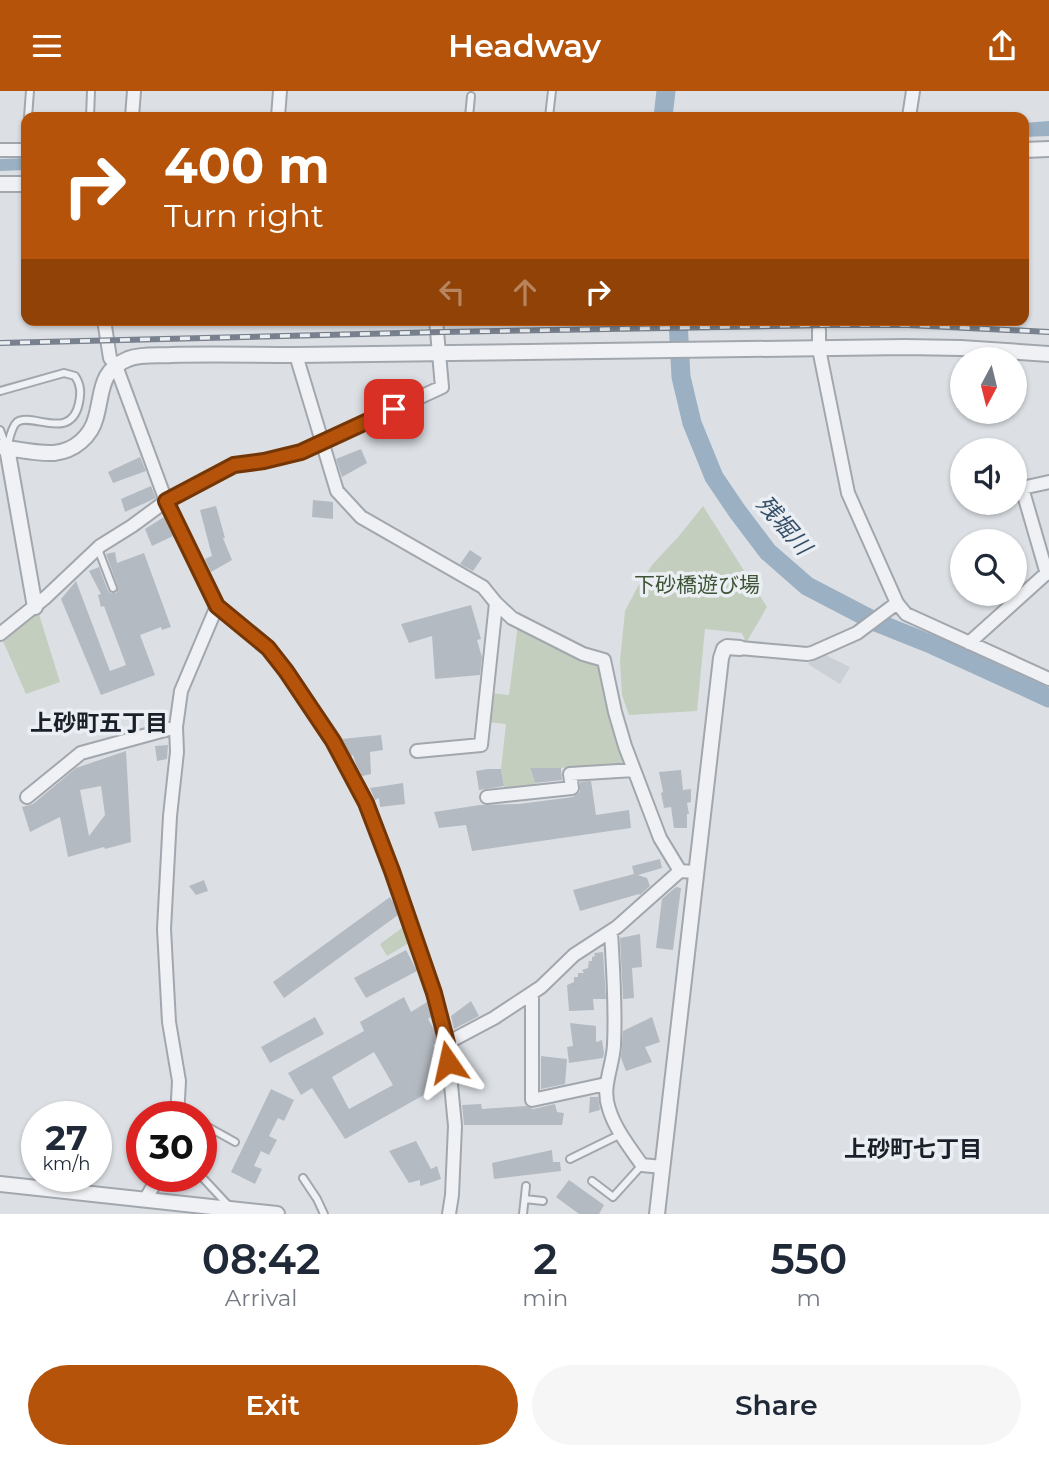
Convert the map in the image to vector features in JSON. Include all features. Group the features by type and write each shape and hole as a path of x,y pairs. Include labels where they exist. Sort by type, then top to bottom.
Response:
{"street":[{"path":"132,112 134,91"},
{"path":"278,112 280,91"},
{"path":"910,112 914,91"},
{"path":"1029,150 1049,149"},
{"path":"0,150 21,150"},
{"path":"0,184 21,184"},
{"path":"105,326 110,358 116,366 166,501 217,606 268,648 286,671 333,741 366,803 434,993 447,1043 455,1126 449,1214"},
{"path":"0,634 35,607 98,549 166,501 234,465 294,454 442,387 437,326"},
{"path":"820,330 820,349 848,493 897,603 906,614 1049,679"},
{"path":"35,607 3,447 51,453 75,446 92,428 102,386 108,376 116,366 134,357 905,347 1049,354"},
{"path":"296,355 337,491 362,517 483,587 512,618 583,653 604,660 615,712 634,770 660,838 680,871"},
{"path":"968,643 1048,573 1022,488 1049,482"},
{"path":"416,751 481,745 496,603"},
{"path":"657,1214 721,653 727,647 807,654 862,629 897,603"},
{"path":"180,1101 169,1022 164,929 170,816 177,752 176,727 181,691 217,606"},
{"path":"27,797 81,753 176,727"},
{"path":"487,797 572,788 570,773 634,770"},
{"path":"447,1043 494,1018 541,988 574,955 611,931 680,871 696,873"},
{"path":"611,931 614,1048 606,1097 609,1110 621,1134 642,1165 662,1167"},
{"path":"532,994 532,1100 607,1084"},
{"path":"0,1184 277,1214"},
{"path":"145,1200 150,1192"}],"lane":[{"path":"28,112 30,91"},
{"path":"90,112 91,91"},
{"path":"550,112 552,91"},
{"path":"469,112 471,96"},
{"path":"0,391 64,373 75,376 80,384 78,407 70,418 57,425 17,422 3,447"},
{"path":"0,430 3,447"},
{"path":"98,549 113,588"},
{"path":"217,1132 235,1142"},
{"path":"570,1159 621,1134"},
{"path":"592,1181 613,1197 642,1165"},
{"path":"303,1178 324,1214"},
{"path":"523,1214 526,1186"},
{"path":"216,1192 232,1209"},
{"path":"525,1199 543,1201"}],"shaded area":[{"path":"823,654 850,667 840,684 808,664 813,657"}],"green space":[{"name":"下砂橋遊び場","path":"703,506 767,607 746,643 742,633 705,629 697,711 629,715 622,695 620,661 625,611 652,565"},
{"path":"38,611 60,682 26,694 3,641"},
{"path":"518,624 601,660 631,762 530,769 536,786 505,790 501,769 506,724 487,722 490,693 509,695"},
{"path":"406,925 412,941 387,956 380,944"}],"water":[{"path":"1049,121 1049,136 1029,137 1029,123"},
{"path":"21,158 21,170 0,171 0,159"}],"building":[{"path":"361,449 367,463 342,477 336,459"},
{"path":"140,457 146,471 113,483 108,472"},
{"path":"151,486 156,498 125,512 121,499"},
{"path":"313,500 333,502 333,519 312,517"},
{"path":"216,506 223,538 232,560 211,572 205,559 212,556 200,510"},
{"path":"164,517 173,536 152,546 145,529"},
{"path":"470,550 482,558 473,571 460,564"},
{"path":"115,552 117,563 144,553 171,627 162,630 161,627 140,635 155,675 101,695 61,599 76,581 110,671 126,665 104,606 101,607 98,595 101,594 89,571 99,567 108,591 116,593 118,587 106,554"},
{"path":"471,605 481,639 477,640 482,657 480,675 435,679 432,636 409,643 401,624"},
{"path":"381,735 383,750 370,752 371,774 362,776 342,739"},
{"path":"168,745 167,759 157,761 155,746"},
{"path":"126,751 131,842 68,857 60,817 30,832 22,807 33,804 76,768","holes":["101,786 105,815 89,836 80,790"]},
{"path":"530,768 561,768 562,780 535,783"},
{"path":"501,769 504,786 479,790 476,771"},
{"path":"681,770 683,790 691,789 691,802 687,803 687,828 674,828 671,807 664,808 659,772"},
{"path":"591,781 596,815 629,810 631,828 472,851 466,825 439,828 434,812 573,797 580,792 580,782"},
{"path":"403,783 405,804 380,807 379,798 375,800 370,788"},
{"path":"660,859 662,868 638,875 647,878 650,886 640,895 580,911 573,890 634,874 632,866"},
{"path":"204,880 208,891 196,895 189,886"},
{"path":"676,887 681,888 673,950 656,948 662,899"},
{"path":"390,897 398,915 284,998 273,982"},
{"path":"640,934 642,967 632,968 634,998 623,999 620,938"},
{"path":"406,950 417,971 366,998 354,978"},
{"path":"603,952 606,999 593,999 594,1010 569,1011 567,985 574,982 578,973 584,973 582,970 588,968 594,953"},
{"path":"404,997 411,1012 427,1002 431,1017 428,1019 438,1042 433,1045 440,1058 441,1067 431,1072 440,1086 345,1139 312,1088 301,1095 288,1073 364,1031 360,1022","holes":["374,1052 393,1085 349,1109 332,1077"]},
{"path":"471,1001 479,1016 454,1029 451,1016"},
{"path":"315,1017 324,1034 270,1063 261,1047"},
{"path":"652,1017 660,1042 645,1047 652,1062 626,1071 621,1058 623,1031"},
{"path":"570,1023 596,1026 596,1042 602,1040 603,1058 569,1063 567,1047 573,1046"},
{"path":"541,1056 567,1059 565,1084 541,1089"},
{"path":"271,1089 294,1100 284,1121 278,1118 269,1136 277,1140 269,1155 261,1151 254,1166 262,1169 255,1184 231,1172"},
{"path":"590,1097 598,1097 600,1110 589,1113"},
{"path":"481,1104 482,1109 526,1106 533,1109 555,1104 557,1112 564,1113 562,1125 464,1125 462,1105"},
{"path":"416,1141 431,1169 437,1166 441,1179 420,1186 420,1180 409,1183 389,1151"},
{"path":"552,1150 553,1162 560,1162 561,1171 494,1179 492,1163"},
{"path":"569,1180 604,1205 599,1214 579,1214 556,1197"}],"waterway":[{"name":"残堀川","path":"664,112 666,91"},
{"name":"残堀川","path":"678,326 681,377 692,423 714,477 768,552 807,586 878,623 1049,698"}],"railway":[{"path":"0,343 773,326"},
{"path":"928,326 1049,332"}],"district":[{"name":"上砂町五丁目","path":"99,723"},
{"name":"上砂町七丁目","path":"913,1149"}],"route":[{"path":"394,409 301,452 234,465 166,501 217,606 268,648 286,671 333,741 366,803 434,993 447,1043 448,1062"}]}
